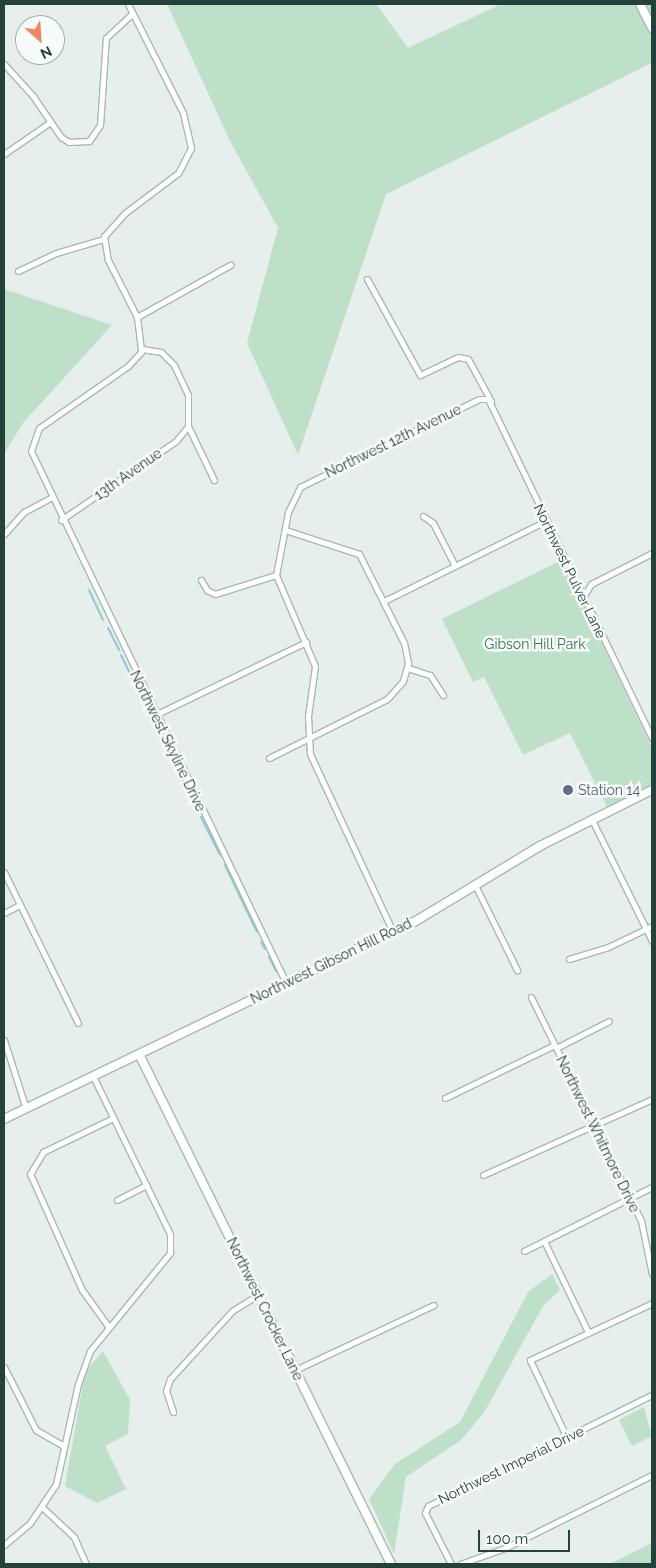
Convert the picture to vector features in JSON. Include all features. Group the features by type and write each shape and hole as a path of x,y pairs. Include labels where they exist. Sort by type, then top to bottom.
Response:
{"main road":[{"path":"640,4 652,28"},
{"name":"Northwest Gibson Hill Road","path":"4,1119 393,932 592,820 652,790"},
{"name":"Northwest Crocker Lane","path":"139,1054 391,1564"}],"street":[{"path":"18,271 56,252 104,238 118,218 178,173 191,148 183,113 128,4"},
{"path":"4,64 33,96 49,123 68,142 85,142 95,136 106,38 132,14"},
{"path":"4,154 49,123"},
{"path":"104,238 108,260 137,317 142,349 161,352 174,365 188,395 188,424 214,480"},
{"path":"137,317 230,265"},
{"name":"Northwest Pulver Lane","path":"368,279 408,360 420,374 430,374 458,357 468,359 492,402 546,521 652,739"},
{"name":"Northwest Skyline Drive","path":"142,349 128,366 34,435 32,458 286,983"},
{"name":"Northwest 12th Avenue","path":"285,530 292,498 306,483 479,399 492,402"},
{"name":"13th Avenue","path":"61,520 176,442 188,424"},
{"path":"4,534 24,512 50,498"},
{"path":"423,516 433,523 454,566"},
{"path":"384,601 546,521"},
{"path":"269,758 308,739 392,696 408,668 404,643 384,601 354,549 285,530 276,574 306,642 316,674 308,739 316,774 393,932"},
{"path":"583,597 592,584 652,554"},
{"path":"201,580 215,594 276,574"},
{"path":"155,714 306,642"},
{"path":"408,668 430,675 443,695"},
{"path":"592,820 652,941"},
{"path":"4,872 78,1023"},
{"path":"476,887 517,970"},
{"path":"4,913 20,905"},
{"path":"568,960 652,926"},
{"name":"Northwest Whitmore Drive","path":"531,997 641,1221 652,1274"},
{"path":"445,1098 609,1021"},
{"path":"4,1040 26,1109"},
{"path":"4,1545 43,1508 58,1476 83,1367 108,1326 170,1252 170,1234 93,1076"},
{"path":"483,1175 553,1142 595,1127 652,1099"},
{"path":"108,1326 82,1290 33,1189 31,1170 43,1152 113,1118"},
{"path":"117,1200 146,1185"},
{"path":"524,1251 652,1187"},
{"path":"544,1241 588,1332"},
{"path":"173,1412 166,1391 170,1379 232,1311 258,1295"},
{"path":"567,1438 530,1360 652,1303"},
{"path":"295,1370 434,1305"},
{"path":"4,1367 36,1430 64,1446"},
{"name":"Northwest Imperial Drive","path":"451,1564 426,1513 428,1506 652,1395"},
{"path":"460,1564 505,1548 652,1475"},
{"path":"43,1508 74,1536 86,1564"}],"green space":[{"path":"167,4 376,4 408,48 501,4 652,4 652,63 386,194 298,455 247,343 278,228 230,141"},
{"path":"4,289 112,325 23,423 4,454"},
{"name":"Gibson Hill Park","path":"562,560 652,748 652,785 607,807 570,733 523,755 484,677 473,682 442,619"},
{"path":"552,1274 560,1290 543,1306 485,1411 462,1439 406,1477 394,1554 369,1499 395,1464 460,1422 528,1292"},
{"path":"103,1351 130,1400 128,1434 105,1446 126,1489 97,1503 65,1486 85,1372"},
{"path":"644,1407 652,1436 632,1446 619,1420"},
{"path":"652,1543 652,1564 609,1564 620,1559"}],"waterway":[{"path":"89,590 103,620"},
{"path":"108,628 119,650"},
{"path":"121,655 144,702"},
{"path":"153,720 162,738"},
{"path":"166,747 174,763"},
{"path":"179,772 196,806"},
{"path":"201,817 220,855"},
{"path":"225,865 257,932"},
{"path":"261,942 265,949"},
{"path":"269,957 276,971"}],"place":[{"name":"Station 14","path":"568,790"}]}
